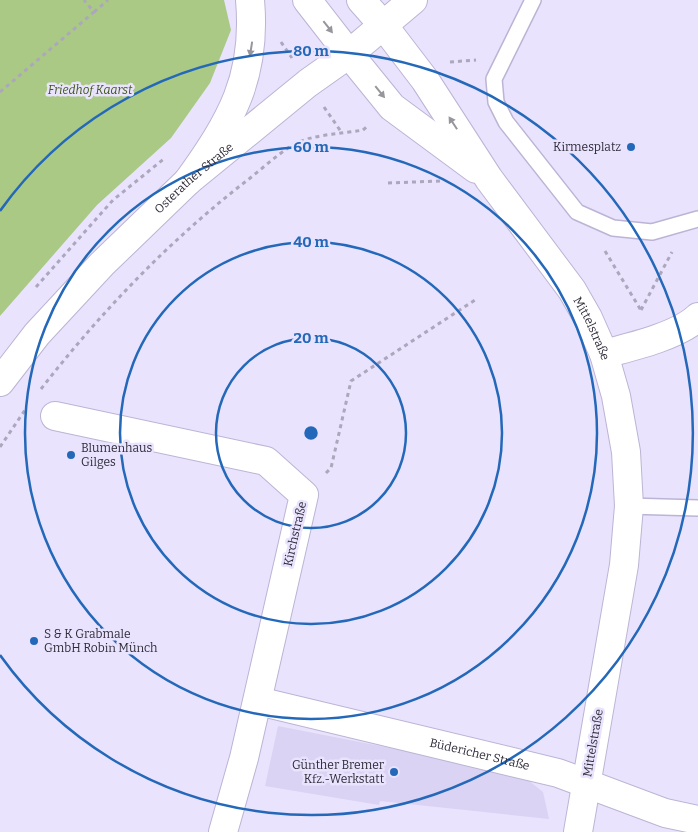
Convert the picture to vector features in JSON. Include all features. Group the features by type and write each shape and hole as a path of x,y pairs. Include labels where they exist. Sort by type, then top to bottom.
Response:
{"main road":[{"path":"188,181 213,147 241,91 252,41 250,0"},
{"name":"Mittelstraße","path":"307,0 392,107 489,179"},
{"name":"Mittelstraße","path":"361,0 425,80 489,179 572,290 588,318 604,354 616,396 626,452 629,506 623,574 578,832"},
{"name":"Osterather Straße","path":"0,382 37,334 102,264 188,181 308,82 349,54 413,0"},
{"path":"604,354 655,339 696,324"},
{"name":"Kirchstraße","path":"55,416 266,462 304,495 258,701 223,832"},
{"name":"Büdericher Straße","path":"258,701 558,774 665,813 698,820"}],"lane":[{"path":"533,0 498,66 494,79 496,102 506,122 577,212 613,228 652,232 692,222"},
{"path":"629,506 698,508"}],"path":[{"path":"84,0 94,12"},
{"path":"0,92 108,0"},
{"path":"36,395 84,334 137,278 190,228 294,144 313,138 363,130"},
{"path":"577,212 606,254 641,311 655,339"},
{"path":"641,311 692,222"},
{"path":"304,495 331,468 351,381 475,300"},
{"path":"0,447 31,402"}],"shaded area":[{"path":"278,726 498,769 528,780 543,792 549,819 380,801 379,805 265,786"}],"green space":[{"name":"Friedhof Kaarst","path":"0,0 224,0 231,30 210,83 171,138 97,205 0,316"}],"place":[{"name":"Kirmesplatz","path":"631,147"},
{"name":"Blumenhaus Gilges","path":"71,455"},
{"name":"S & K Grabmale GmbH Robin Münch","path":"34,641"},
{"name":"Günther Bremer Kfz.-Werkstatt","path":"394,772"}]}
